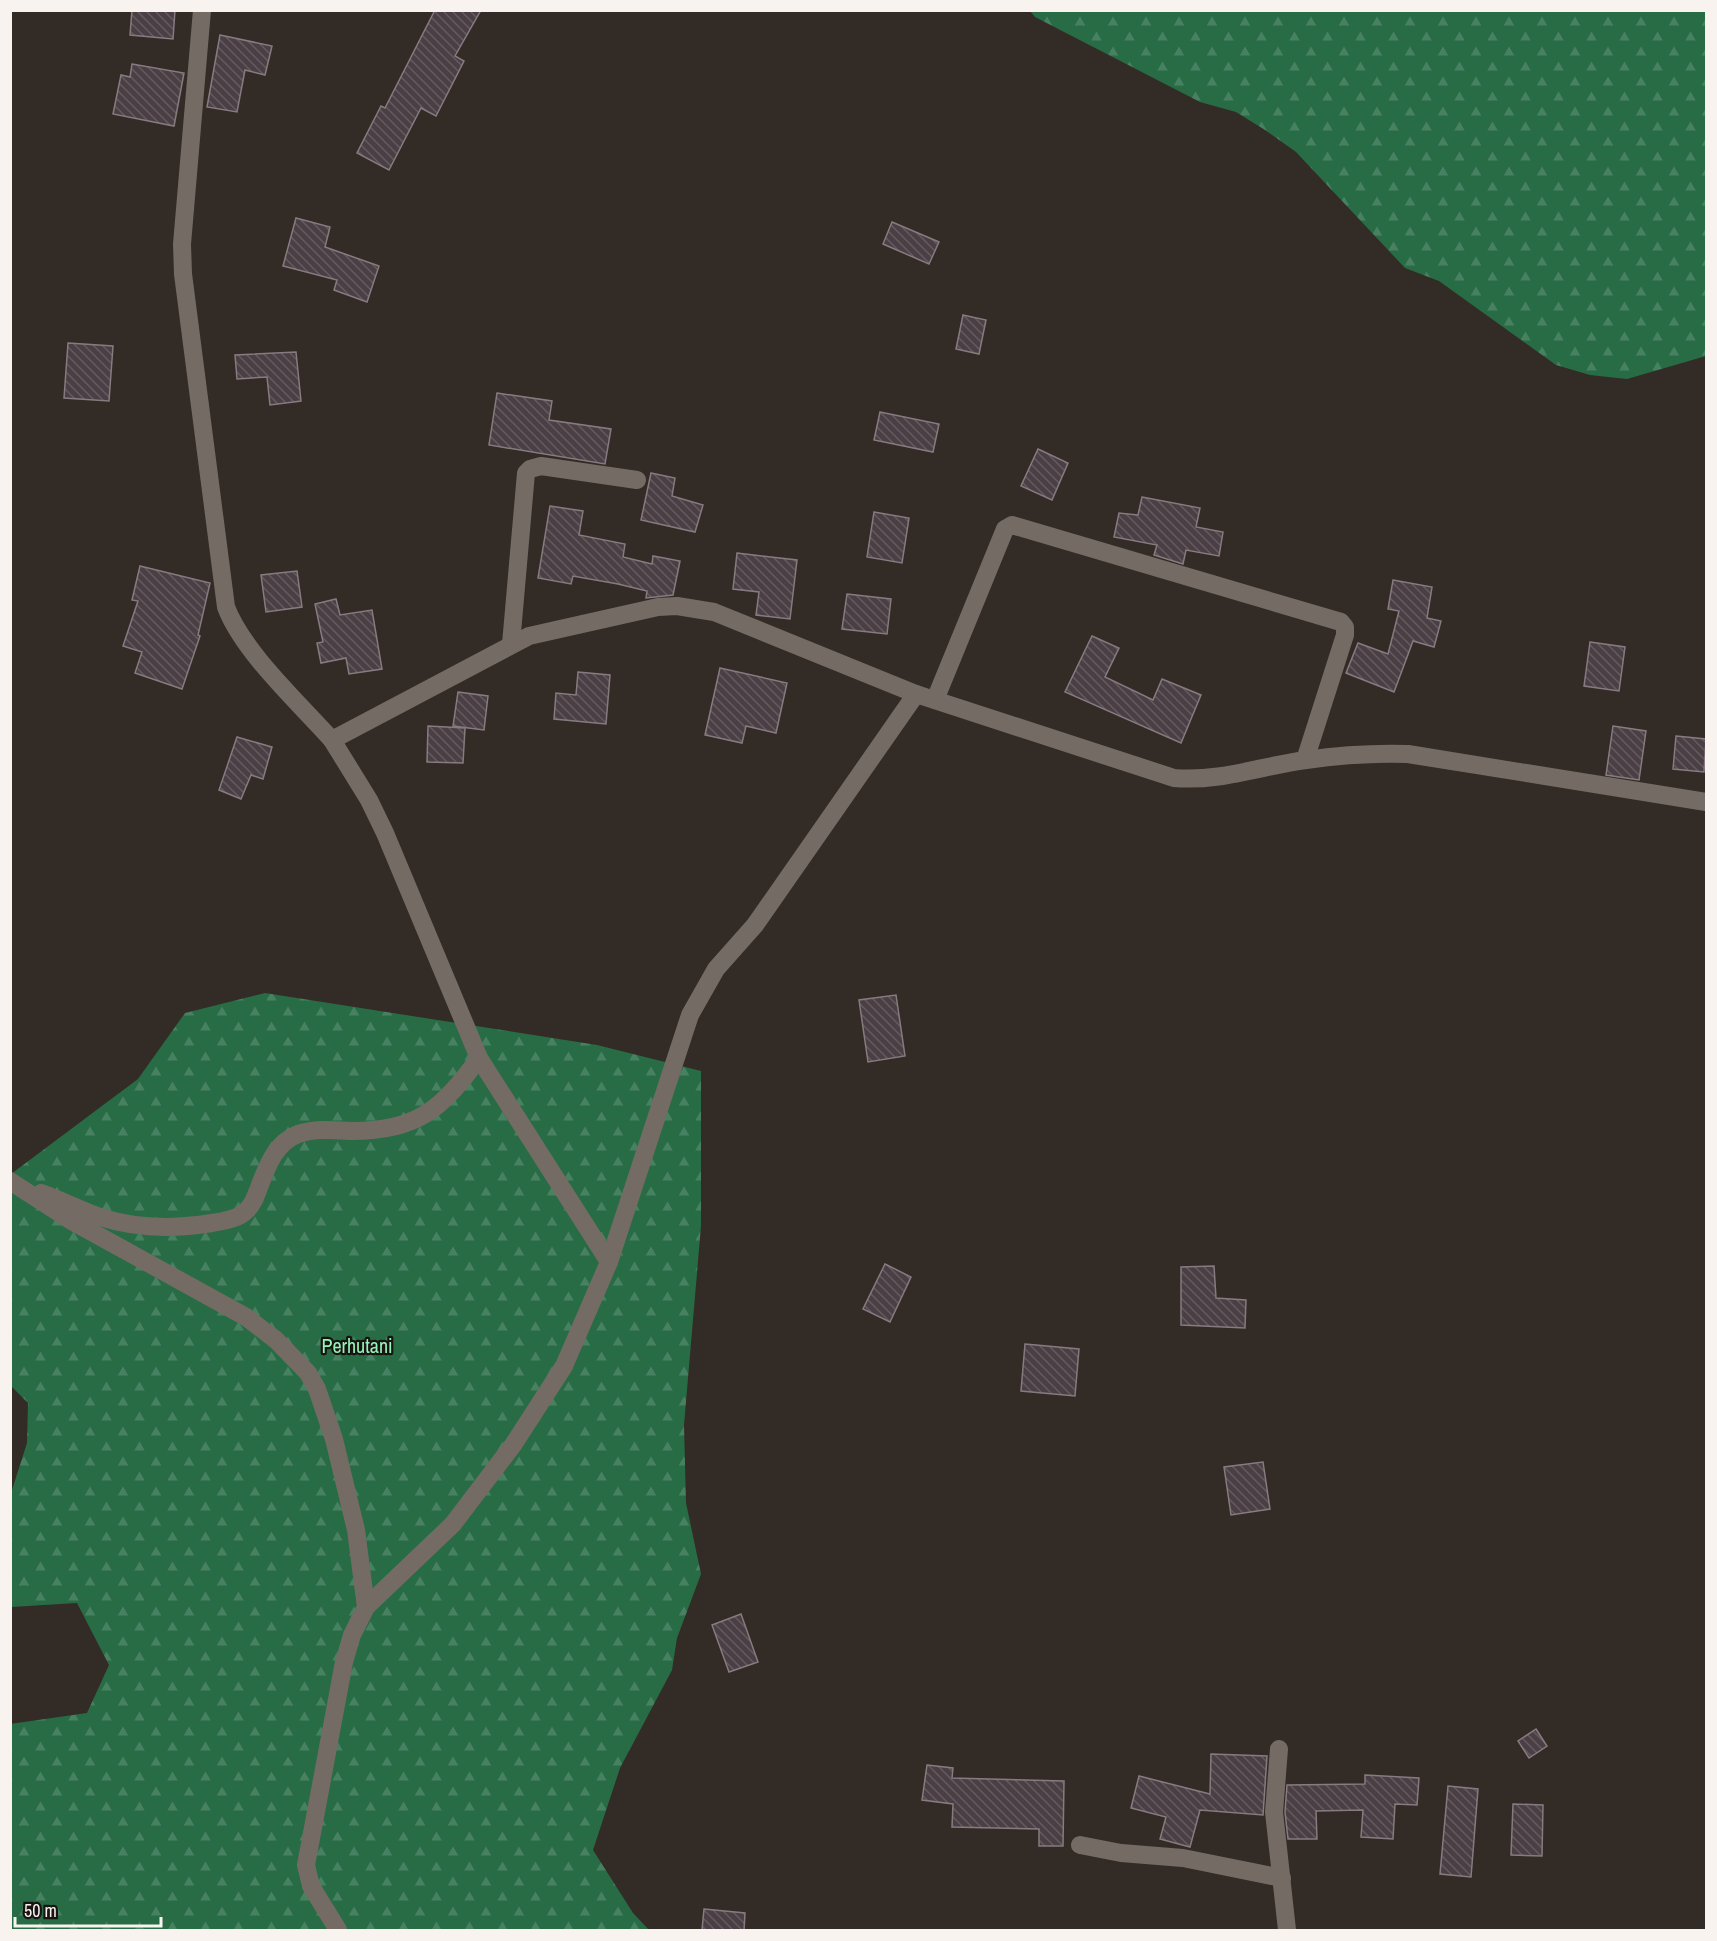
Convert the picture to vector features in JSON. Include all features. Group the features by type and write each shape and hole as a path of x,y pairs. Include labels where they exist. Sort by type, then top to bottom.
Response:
{"street":[{"path":"202,10 182,244 183,274 226,607 231,621 246,642 332,740 369,800 479,1058 609,1262"},
{"path":"511,644 526,473 536,466 541,466 638,480"},
{"path":"935,700 1005,529 1012,525 1341,622 1345,627 1345,635 1305,760"},
{"path":"332,740 433,689 529,636 658,607 696,607 714,612 916,694 1174,778 1199,780 1305,760 1373,753 1408,754 1707,802"},
{"path":"338,1930 311,1886 306,1865 344,1662 352,1635 366,1607 453,1524 513,1445 564,1366 609,1262 680,1040 698,999 716,969 755,925 916,694"},
{"path":"14,1183 101,1218 170,1229 238,1218 252,1203 272,1156 284,1142 306,1133 391,1130 415,1121 458,1087 479,1058"},
{"path":"14,1183 70,1220 246,1317 276,1340 308,1373 317,1389 334,1439 356,1530 366,1607"},
{"path":"1279,1749 1274,1812 1287,1930"},
{"path":"1080,1845 1120,1853 1183,1858 1282,1878"}],"green space":[{"path":"1030,11 1706,11 1706,356 1627,379 1590,375 1556,365 1439,281 1405,268 1296,152 1265,130 1236,112 1200,102 1035,17"},
{"name":"Perhutani","path":"265,993 597,1045 701,1071 701,1226 684,1425 686,1503 701,1574 677,1638 672,1670 620,1768 593,1850 633,1913 649,1930 11,1930 10,1724 87,1713 109,1665 77,1603 11,1607 11,1493 27,1443 28,1403 11,1386 11,1174 138,1079 185,1013"}],"building":[{"path":"132,10 175,10 173,39 130,35"},
{"path":"435,10 481,10 455,56 464,61 436,116 421,108 389,170 357,153 381,106 385,108"},
{"path":"220,35 272,46 265,75 245,70 237,112 207,107"},
{"path":"132,64 184,73 174,126 113,114 121,75 130,77"},
{"path":"296,218 330,227 325,247 379,266 367,302 334,290 337,280 283,266"},
{"path":"892,222 939,242 929,264 883,244"},
{"path":"963,315 986,320 979,354 956,349"},
{"path":"68,343 113,346 109,401 64,398"},
{"path":"296,352 301,401 270,405 267,377 237,379 235,355"},
{"path":"497,393 552,401 549,420 611,429 605,464 489,445"},
{"path":"880,412 939,424 933,452 874,440"},
{"path":"1038,449 1068,463 1052,500 1021,486"},
{"path":"651,473 675,478 672,496 703,505 695,532 641,520"},
{"path":"1142,497 1200,508 1196,527 1223,532 1219,556 1186,550 1183,564 1154,555 1157,545 1114,537 1119,513 1138,515"},
{"path":"550,506 583,511 579,535 625,544 623,557 652,564 653,556 680,561 673,595 646,598 647,591 573,576 571,584 538,578"},
{"path":"874,512 909,518 902,563 867,557"},
{"path":"737,553 797,560 790,619 756,615 759,592 733,589"},
{"path":"140,566 210,583 198,635 200,636 182,689 135,673 142,652 123,646 138,601 132,600"},
{"path":"297,571 302,607 266,612 261,575"},
{"path":"1393,580 1432,587 1427,618 1441,621 1434,647 1413,641 1394,692 1346,673 1358,643 1388,654 1399,611 1388,609"},
{"path":"847,594 891,599 887,634 842,629"},
{"path":"336,599 340,615 372,610 382,669 349,674 346,658 321,663 317,643 323,642 315,604"},
{"path":"1092,636 1119,648 1105,677 1153,700 1162,679 1201,695 1181,743 1065,692"},
{"path":"1590,642 1625,647 1619,691 1584,686"},
{"path":"720,668 787,683 776,733 746,726 742,743 705,735"},
{"path":"578,672 610,675 606,724 554,719 556,693 576,695"},
{"path":"458,692 488,696 484,730 453,726"},
{"path":"428,726 465,728 463,763 427,762"},
{"path":"1613,726 1646,731 1639,780 1606,775"},
{"path":"1676,736 1706,739 1704,772 1673,769"},
{"path":"237,737 272,747 263,779 251,775 241,799 219,790"},
{"path":"896,995 905,1056 868,1062 859,1000"},
{"path":"885,1264 911,1277 890,1322 863,1309"},
{"path":"1214,1266 1216,1298 1246,1300 1245,1328 1181,1325 1181,1267"},
{"path":"1025,1344 1079,1349 1075,1396 1021,1391"},
{"path":"1263,1462 1270,1509 1231,1515 1224,1467"},
{"path":"741,1614 758,1662 729,1672 712,1625"},
{"path":"1536,1729 1547,1746 1529,1758 1518,1741"},
{"path":"1211,1754 1267,1756 1263,1815 1200,1810 1190,1847 1160,1839 1166,1817 1131,1808 1139,1776 1210,1794"},
{"path":"927,1765 953,1768 952,1778 1064,1781 1063,1846 1039,1846 1039,1829 952,1827 953,1804 922,1800"},
{"path":"1365,1775 1419,1778 1417,1805 1395,1804 1393,1839 1361,1837 1363,1810 1316,1811 1317,1839 1288,1839 1285,1812 1287,1785 1365,1784"},
{"path":"1448,1786 1478,1789 1471,1877 1440,1874"},
{"path":"1513,1804 1543,1805 1542,1856 1511,1855"},
{"path":"704,1909 745,1913 744,1930 702,1930"}]}
